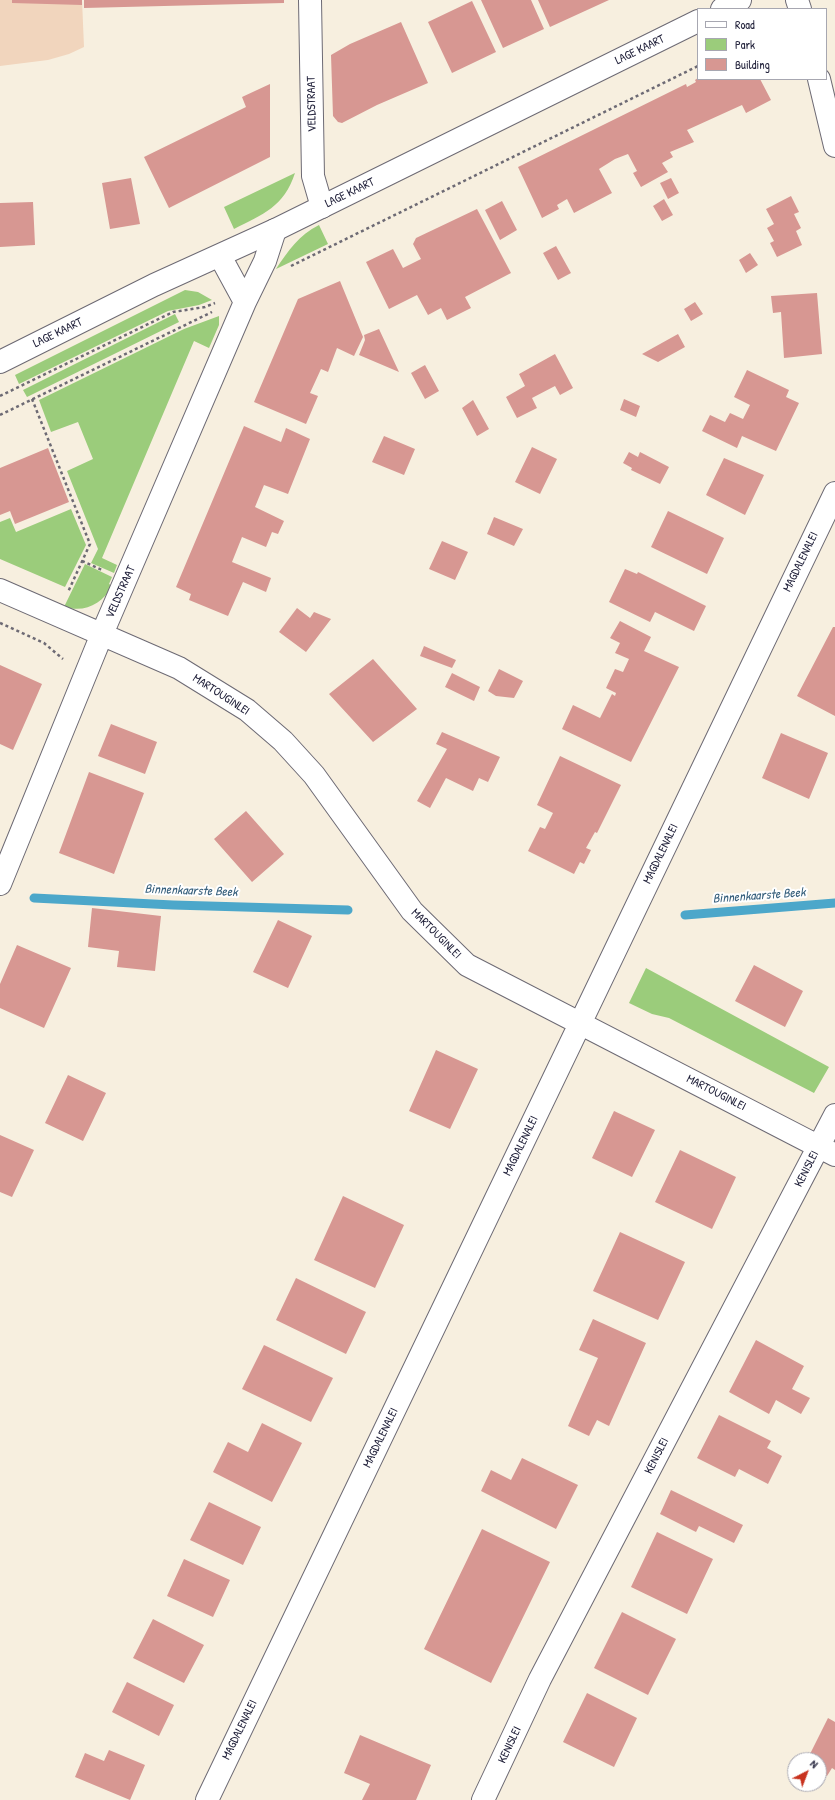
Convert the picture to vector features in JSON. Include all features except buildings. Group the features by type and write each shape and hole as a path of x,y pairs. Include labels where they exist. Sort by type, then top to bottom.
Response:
{"street":[{"name":"VELDSTRAAT","path":"310,0 313,176 322,207"},
{"path":"724,8 740,0"},
{"name":"LAGE KAART","path":"0,362 154,285 275,230 697,21"},
{"path":"819,80 835,146"},
{"name":"VELDSTRAAT","path":"0,884 242,297 265,261 275,230"},
{"path":"220,256 242,297"},
{"name":"MAGDALENALEI","path":"207,1800 835,492"},
{"name":"MARTOUGINLEI","path":"0,590 179,668 247,710 283,741 314,775 412,911 467,965 827,1150"},
{"name":"KENISLEI","path":"483,1800 540,1679 827,1150 835,1114"}],"path":[{"path":"290,266 697,66"},
{"path":"0,396 173,312 205,307 242,297"},
{"path":"0,415 242,297"},
{"path":"32,399 90,544 67,593"},
{"path":"0,623 44,643 76,670 86,674"}],"shaded area":[{"path":"0,0 82,0 84,47 69,54 48,60 0,66"}],"green space":[{"path":"295,173 290,185 279,202 263,214 234,229 224,207"},
{"path":"319,225 328,244 276,269 300,239"},
{"path":"185,290 198,292 212,300 199,305 168,311 19,384 15,375"},
{"path":"175,314 179,322 27,397 23,390"},
{"path":"219,316 219,325 209,348 194,341 102,558 117,565 114,573 91,563 98,549 67,471 93,459 78,422 51,432 39,400 184,329"},
{"path":"71,509 86,545 65,587 0,559 0,522 10,518 16,532"},
{"path":"85,564 112,577 109,584 113,586 103,598 92,606 79,609 64,607"},
{"path":"646,968 829,1067 814,1093 669,1018 652,1014 629,1003"}],"waterway":[{"name":"Binnenkaarste Beek","path":"34,898 173,905 348,910"},
{"name":"Binnenkaarste Beek","path":"685,915 835,903"}]}
